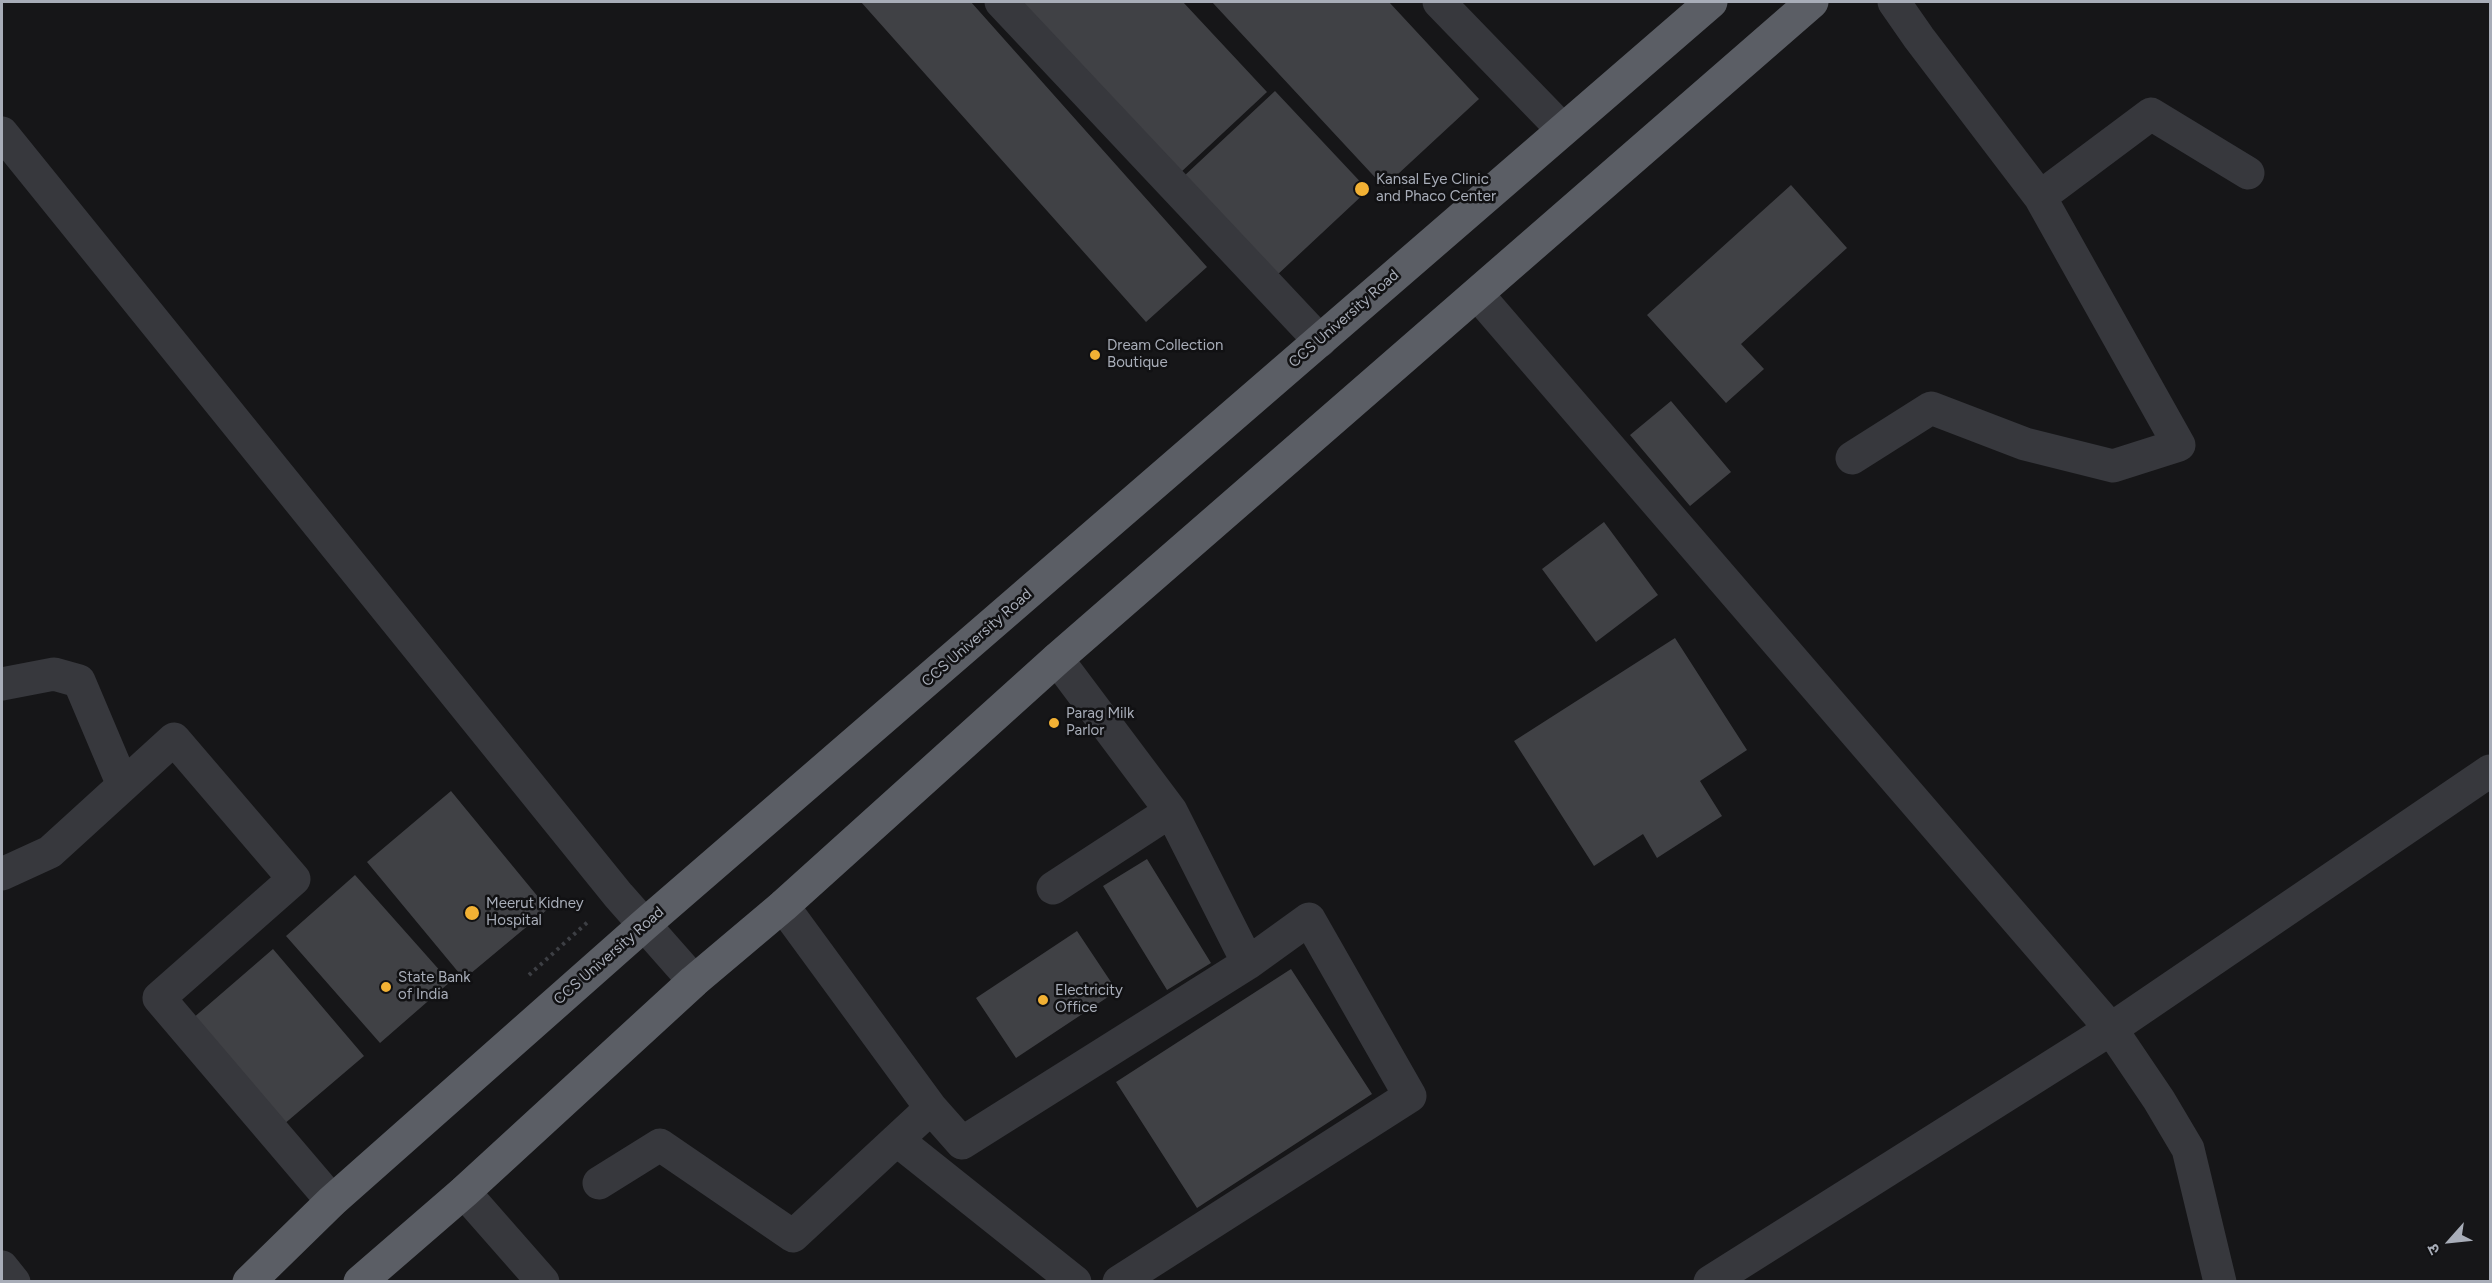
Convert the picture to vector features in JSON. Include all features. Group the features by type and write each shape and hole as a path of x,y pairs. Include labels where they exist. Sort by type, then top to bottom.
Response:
{"highway":[{"name":"CCS University Road","path":"249,1281 332,1200 644,925 1711,2"},
{"path":"360,1281 464,1192 694,981 783,906 1057,659 1812,2"}],"street":[{"path":"1001,2 1320,341"},
{"path":"1439,2 1562,129"},
{"path":"1852,458 1930,408 2025,444 2113,466 2179,445 2040,197 1918,38 1894,2"},
{"path":"2040,197 2151,114 2247,173"},
{"path":"2,134 644,925 694,981"},
{"path":"1478,295 2111,1029 2159,1100 2188,1149 2220,1281"},
{"path":"1057,659 1171,812 1248,963"},
{"path":"2,684 54,674 80,681 123,785"},
{"path":"2,874 50,852 174,739 294,879 159,998 332,1200"},
{"path":"1710,1281 2111,1029 2490,771"},
{"path":"1053,888 1171,812"},
{"path":"783,906 931,1108 962,1143 1248,963 1309,919 1410,1096 1119,1281"},
{"path":"599,1184 660,1146 793,1236 931,1108"},
{"path":"897,1140 1075,1281"},
{"path":"464,1192 543,1281"},
{"path":"2,1267 14,1281"}],"building":[{"path":"861,2 971,2 1207,267 1146,322"},
{"path":"1020,2 1183,2 1267,92 1180,173"},
{"path":"1212,2 1389,2 1479,99 1384,187"},
{"path":"1275,91 1368,190 1276,276 1183,177"},
{"path":"1791,185 1847,248 1741,344 1764,369 1726,403 1647,315"},
{"path":"1671,401 1731,472 1690,506 1630,435"},
{"path":"1604,522 1658,595 1596,642 1542,569"},
{"path":"1675,638 1747,750 1700,781 1722,816 1657,858 1643,834 1594,866 1514,741"},
{"path":"451,791 548,909 464,979 367,862"},
{"path":"1147,859 1211,963 1167,990 1103,886"},
{"path":"355,875 450,982 380,1043 286,936"},
{"path":"1077,931 1117,991 1016,1058 976,998"},
{"path":"273,949 364,1056 283,1125 192,1019"},
{"path":"1291,969 1372,1094 1197,1208 1116,1082"}],"place":[{"name":"Kansal Eye Clinic and Phaco Center","path":"1362,189"},
{"name":"Dream Collection Boutique","path":"1095,355"},
{"name":"Parag Milk Parlor","path":"1054,723"},
{"name":"Meerut Kidney Hospital","path":"472,913"},
{"name":"State Bank of India","path":"386,987"},
{"name":"Electricity Office","path":"1043,1000"}]}
